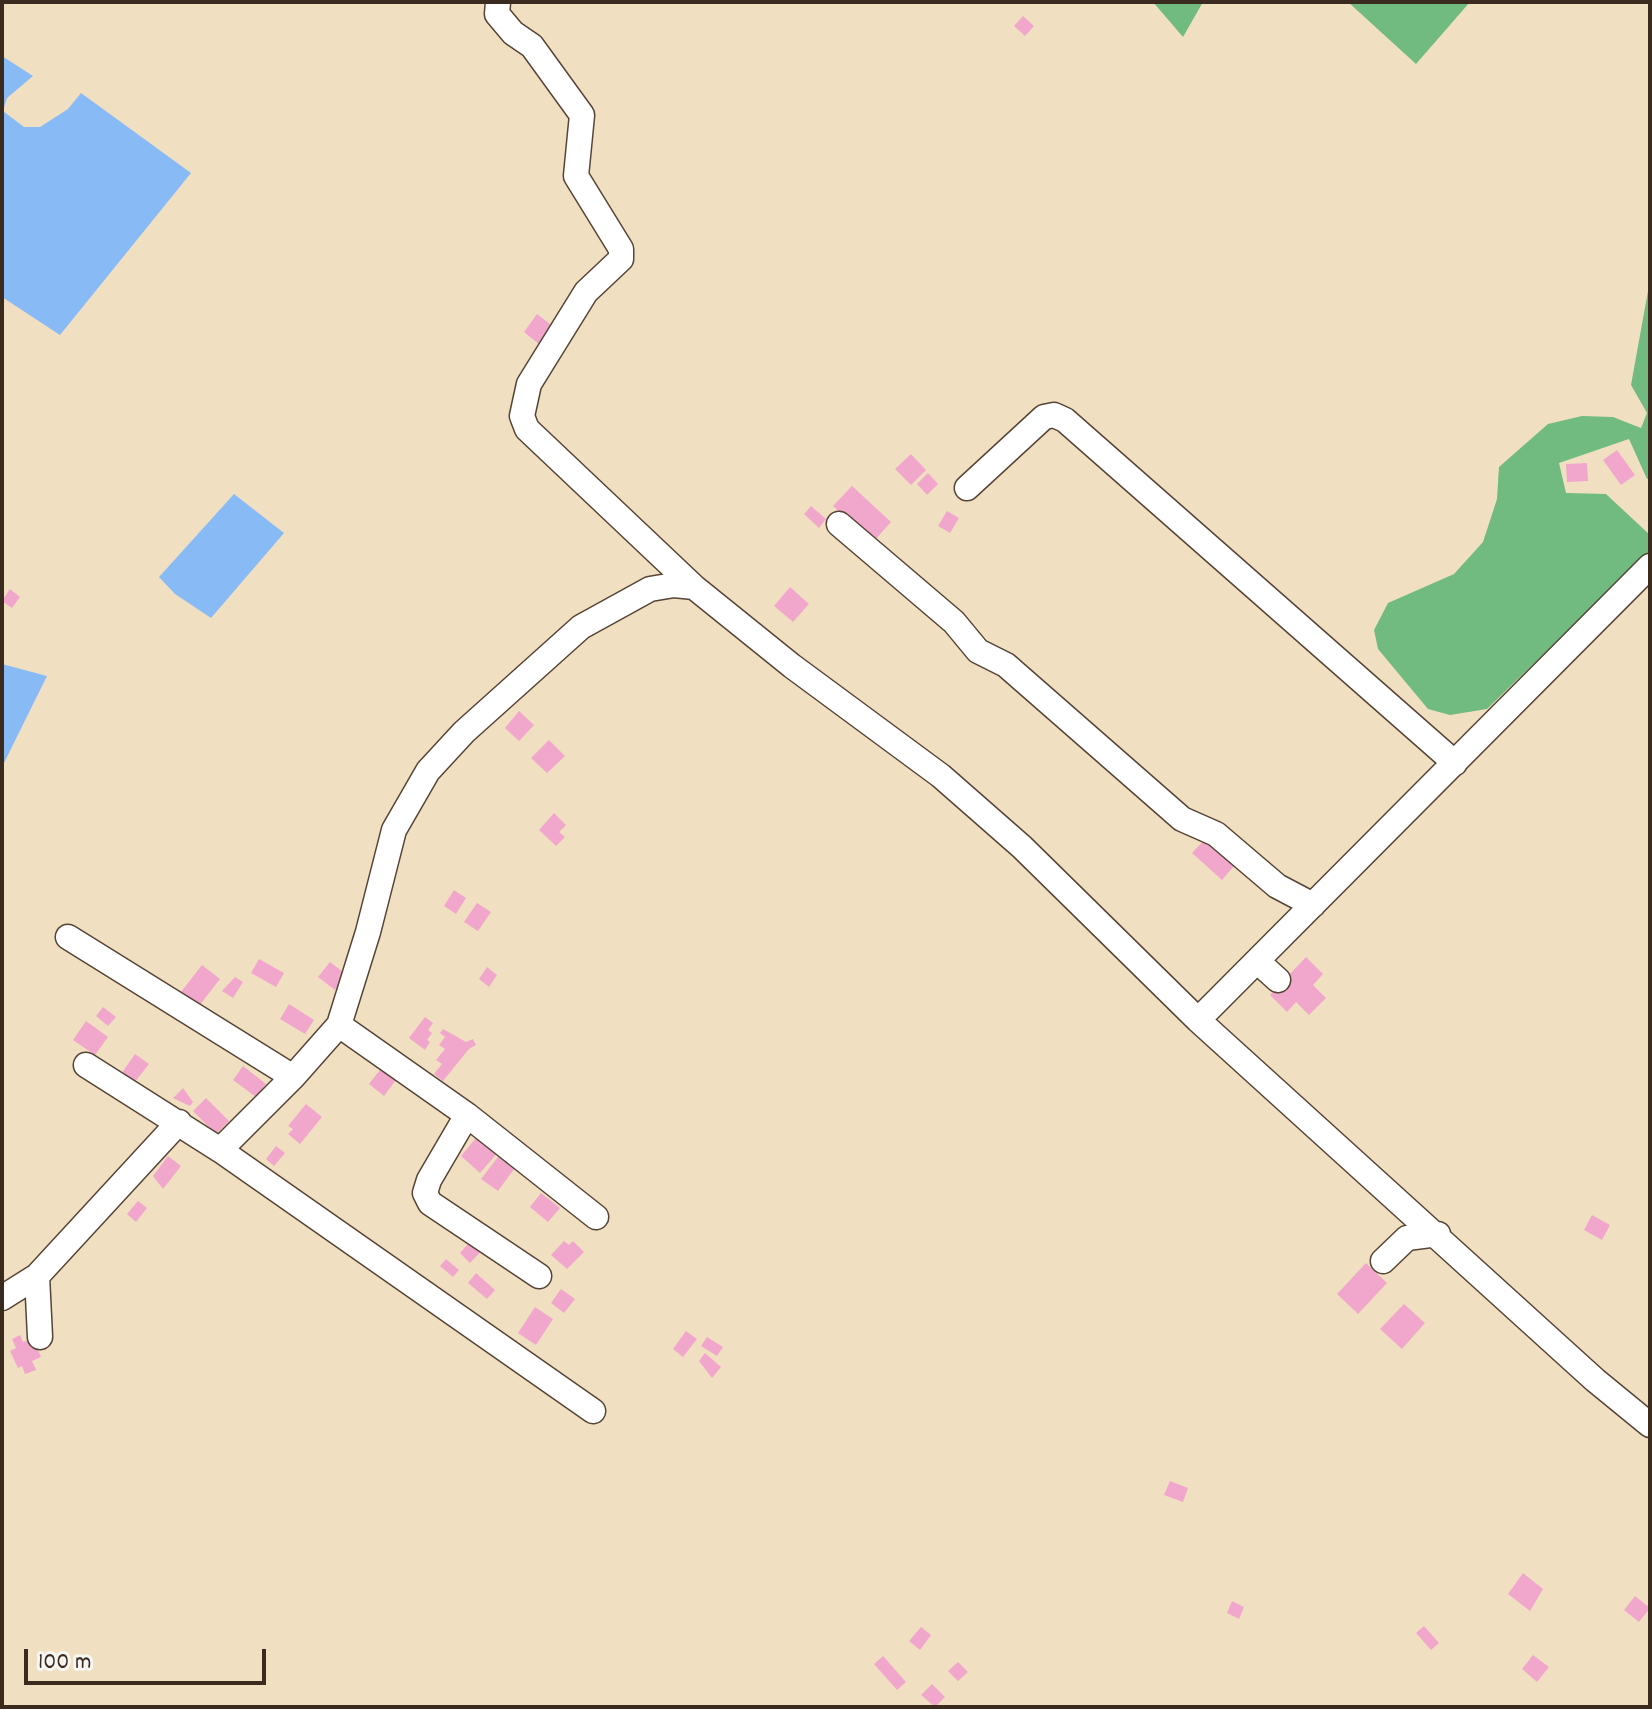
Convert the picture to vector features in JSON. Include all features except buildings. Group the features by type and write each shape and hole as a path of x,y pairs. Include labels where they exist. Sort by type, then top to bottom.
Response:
{"street":[{"path":"498,2 497,14 513,33 532,46 582,115 576,176 621,249 621,259 586,292 529,384 522,416 527,429 694,587 708,595 792,666 941,776 1022,847 1198,1020 1438,1234 1595,1380 1650,1425"},
{"path":"967,488 1044,417 1054,415 1065,420 1455,763"},
{"path":"839,524 954,622 978,651 1006,665 1182,819 1216,834 1277,886 1313,905"},
{"path":"1198,1020 1455,763 1646,582"},
{"path":"220,1150 293,1077 339,1025 368,932 394,830 428,771 464,732 581,627 650,589 674,585 694,587"},
{"path":"68,937 293,1077"},
{"path":"1257,961 1278,980"},
{"path":"339,1025 467,1115 596,1217"},
{"path":"86,1065 175,1136 220,1150 593,1411"},
{"path":"467,1115 429,1180 425,1193 430,1203 539,1276"},
{"path":"2,1298 37,1276 175,1136"},
{"path":"1383,1261 1407,1238 1438,1234"},
{"path":"37,1276 40,1337"}],"green space":[{"path":"1153,2 1203,2 1183,37"},
{"path":"1348,2 1470,2 1416,64"},
{"path":"1650,280 1650,478 1647,479 1629,439 1559,463 1566,493 1606,494 1650,535 1650,551 1487,709 1450,715 1428,709 1378,649 1374,630 1388,603 1454,574 1483,542 1497,499 1499,467 1548,424 1582,416 1613,417 1641,428 1647,413 1631,385"}],"water":[{"path":"2,56 33,76 7,98 3,111 24,127 40,127 68,109 81,93 191,173 60,335 2,297"},
{"path":"234,494 284,533 211,618 175,594 159,577"},
{"path":"2,664 47,676 3,765 2,764"}]}
